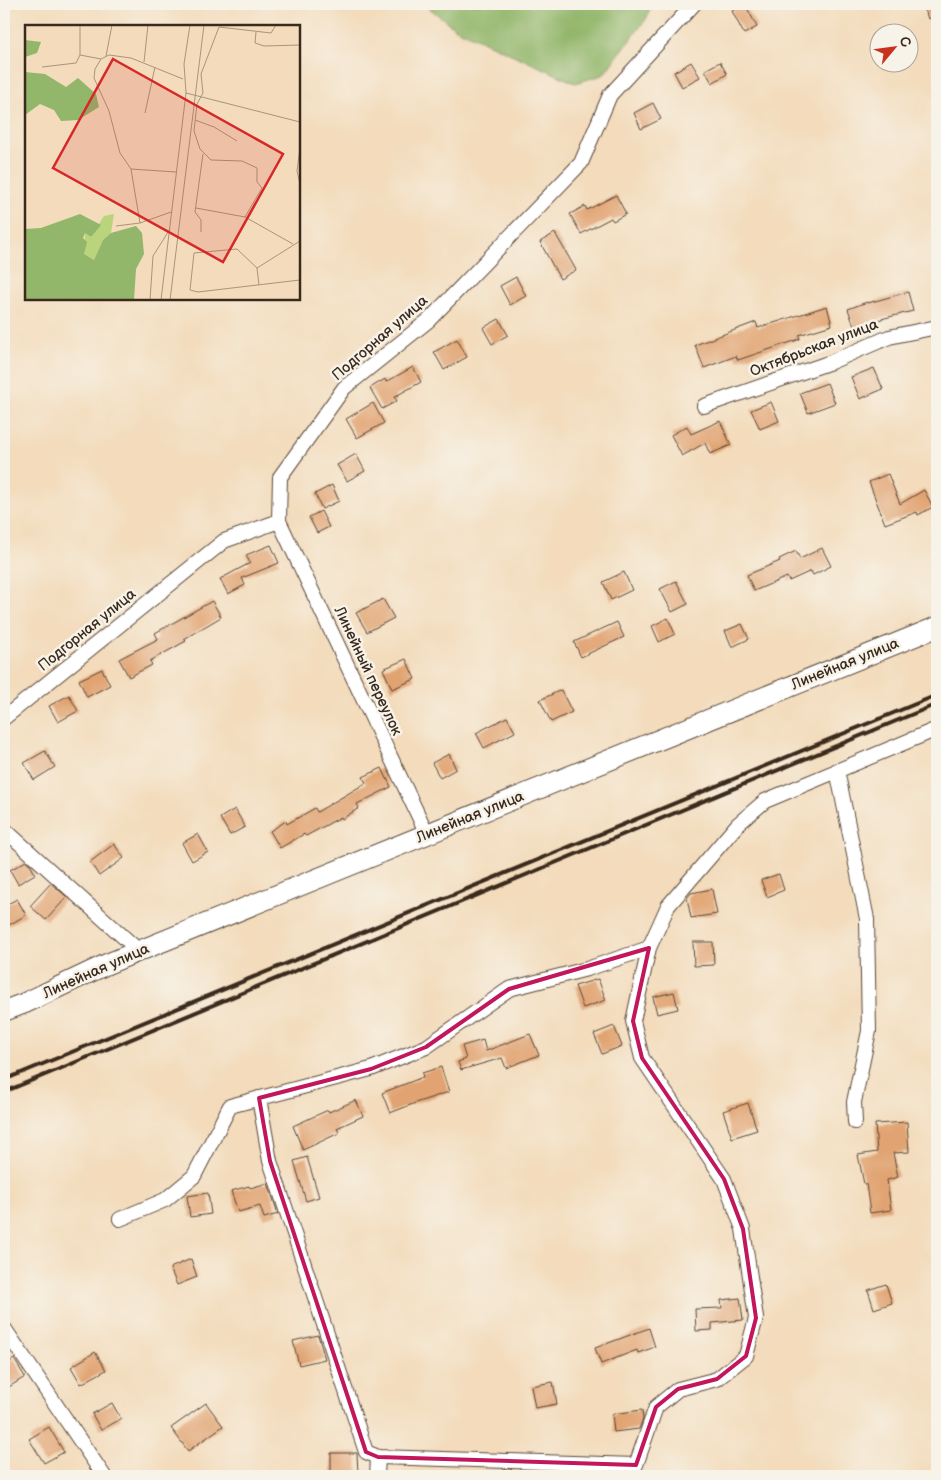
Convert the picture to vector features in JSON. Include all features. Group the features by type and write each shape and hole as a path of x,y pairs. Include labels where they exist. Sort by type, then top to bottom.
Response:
{"street":[{"name":"Подгорная улица","path":"4,718 224,541 279,521 280,477 344,388 429,320 581,163 610,95 694,4"},
{"name":"Октябрьская улица","path":"704,406 831,362 889,338 937,326"},
{"name":"Линейный переулок","path":"279,521 427,834"},
{"name":"Линейная улица","path":"4,1000 24,1003 107,964 937,627"},
{"path":"259,1098 270,1160 366,1452 378,1457 636,1465 656,1408 678,1389 717,1379 746,1356 756,1318 743,1229 724,1179 642,1058 633,1021 649,948 668,906 738,824 765,801 937,729"},
{"path":"837,770 867,919 869,1031 854,1102 855,1122"},
{"path":"4,829 139,951"},
{"path":"120,1220 165,1200 194,1176 230,1106 371,1069 426,1047 509,989 587,969 649,948"},
{"path":"4,1011 24,1003"},
{"path":"4,1328 104,1476"},
{"path":"378,1457 378,1476"}],"highlighted area":[{"path":"649,948 633,1021 642,1058 724,1179 743,1229 756,1318 746,1356 717,1379 678,1389 656,1407 636,1465 378,1457 366,1452 270,1161 259,1098 371,1069 426,1047 509,989"}],"green space":[{"path":"424,4 651,4 647,18 603,75 575,83 456,29"}],"building":[{"path":"745,4 757,27 744,34 732,11"},
{"path":"923,4 937,4 937,17 928,19"},
{"path":"691,62 700,77 682,87 674,72"},
{"path":"720,62 727,74 712,83 705,70"},
{"path":"653,103 661,119 641,129 634,113"},
{"path":"616,195 626,214 613,221 611,218 581,234 570,214 585,206 587,210"},
{"path":"555,233 576,270 560,279 540,242"},
{"path":"516,277 526,296 510,305 500,286"},
{"path":"908,292 913,311 881,319 855,329 848,309 867,302"},
{"path":"827,306 832,325 799,335 800,339 738,360 736,356 704,368 695,345 756,322 758,328"},
{"path":"499,319 508,335 492,344 483,328"},
{"path":"457,339 467,357 444,370 434,352"},
{"path":"413,367 421,382 394,397 397,401 382,409 370,388 385,379 386,382"},
{"path":"874,368 883,389 860,399 851,377"},
{"path":"827,383 835,403 808,413 800,393"},
{"path":"771,402 779,421 760,429 751,410"},
{"path":"373,403 384,423 357,438 346,419"},
{"path":"720,421 731,445 710,454 705,443 682,456 671,435 687,426 691,434"},
{"path":"356,454 365,471 347,481 337,465"},
{"path":"888,474 900,504 924,490 933,507 918,515 917,512 885,524 869,482"},
{"path":"332,485 339,501 322,509 315,494"},
{"path":"321,511 329,527 317,533 309,517"},
{"path":"271,545 279,563 242,578 245,585 228,594 220,579 250,563 246,555"},
{"path":"822,548 831,566 813,575 811,571 789,581 787,577 754,591 747,575 780,561 779,559 796,551 800,559"},
{"path":"624,572 632,590 611,600 603,582"},
{"path":"676,581 688,604 672,612 660,589"},
{"path":"383,599 394,618 367,632 356,613"},
{"path":"212,601 221,617 184,639 186,641 150,661 152,665 129,677 119,659 158,639 155,633"},
{"path":"668,618 675,634 659,642 652,626"},
{"path":"617,622 624,637 581,657 574,642"},
{"path":"742,624 749,639 732,647 725,631"},
{"path":"406,659 415,679 392,689 383,669"},
{"path":"102,669 110,685 87,697 79,680"},
{"path":"561,690 572,712 551,722 540,700"},
{"path":"69,695 78,711 58,722 49,706"},
{"path":"507,717 515,732 484,748 476,733"},
{"path":"45,751 55,767 34,780 24,763"},
{"path":"449,754 456,769 440,778 432,763"},
{"path":"382,768 391,787 357,804 359,808 342,819 341,817 306,836 304,834 280,848 270,831 286,821 287,824 315,808 317,812 366,783 363,777"},
{"path":"235,809 245,827 230,835 220,818"},
{"path":"198,834 208,852 192,861 182,843"},
{"path":"114,844 124,858 99,876 90,862"},
{"path":"26,861 30,864 35,874 18,884 10,870"},
{"path":"779,874 784,890 767,897 761,880"},
{"path":"51,883 67,897 46,920 30,906"},
{"path":"712,889 717,914 691,918 687,898 691,893"},
{"path":"17,899 26,915 4,928 4,906"},
{"path":"693,942 713,942 714,965 694,966"},
{"path":"598,979 606,1000 583,1008 575,986"},
{"path":"674,992 678,1009 657,1014 653,997"},
{"path":"614,1026 622,1046 602,1054 594,1034"},
{"path":"530,1034 539,1055 506,1068 502,1058 461,1070 458,1062 466,1059 462,1046 483,1040 486,1051"},
{"path":"441,1067 449,1092 390,1113 382,1093 423,1077 422,1073"},
{"path":"356,1100 363,1116 337,1128 339,1133 303,1150 293,1126"},
{"path":"748,1103 757,1130 732,1138 723,1111"},
{"path":"907,1122 909,1152 893,1153 898,1177 887,1180 891,1210 870,1213 866,1184 864,1184 858,1155 877,1152 875,1124"},
{"path":"307,1157 319,1197 306,1201 294,1161"},
{"path":"268,1183 278,1214 264,1218 260,1206 238,1212 231,1191"},
{"path":"208,1193 211,1214 190,1217 187,1196"},
{"path":"191,1259 197,1277 177,1285 170,1268"},
{"path":"886,1284 892,1303 874,1309 868,1290"},
{"path":"740,1298 743,1320 712,1323 712,1330 696,1331 695,1309 722,1308 721,1300"},
{"path":"649,1328 655,1347 638,1353 637,1350 601,1364 595,1348"},
{"path":"318,1335 325,1359 299,1365 293,1341"},
{"path":"95,1352 106,1370 81,1384 71,1367"},
{"path":"14,1359 25,1377 4,1390 4,1366"},
{"path":"553,1382 557,1404 535,1408 531,1386"},
{"path":"112,1403 121,1419 101,1430 92,1414"},
{"path":"206,1403 223,1426 188,1451 171,1428"},
{"path":"642,1410 643,1419 639,1429 614,1432 612,1414"},
{"path":"49,1427 64,1452 44,1463 29,1439"},
{"path":"331,1453 357,1453 358,1475 331,1475"}],"railway":[{"path":"4,1080 937,695"},
{"path":"4,1092 937,704"}]}
